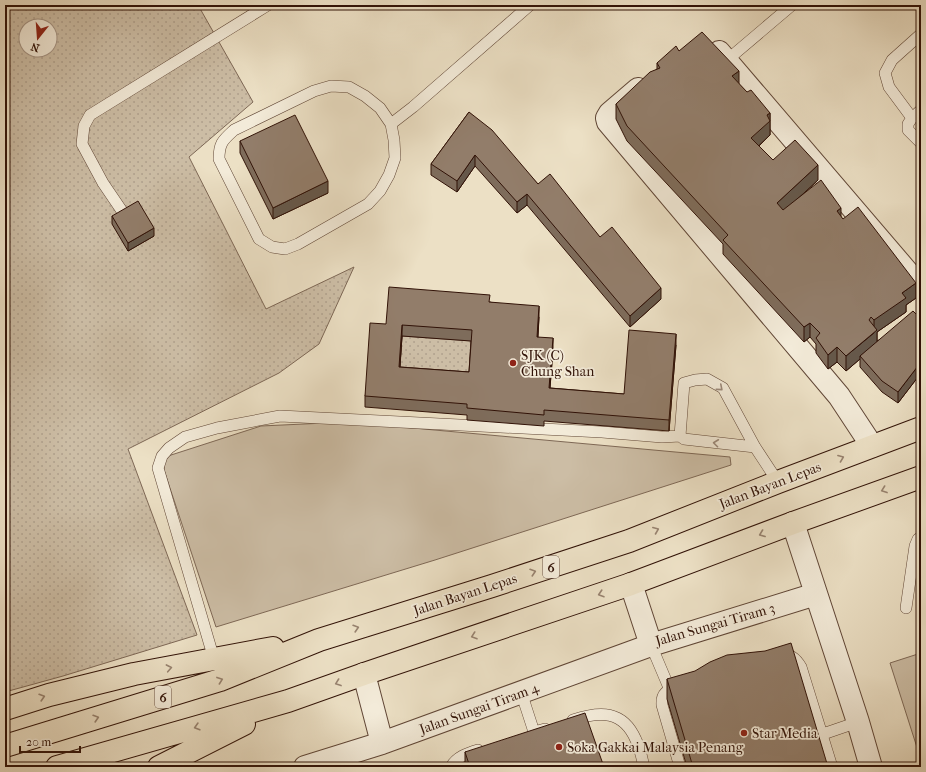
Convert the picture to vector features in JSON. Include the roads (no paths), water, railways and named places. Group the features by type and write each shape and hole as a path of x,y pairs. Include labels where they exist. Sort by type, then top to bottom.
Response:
{"highway":[{"name":"Jalan Bayan Lepas","path":"5,746 220,680 319,640 629,541 778,482 921,428"},
{"path":"57,767 288,701 631,584 921,477"},
{"path":"5,709 49,695 134,674 319,640"},
{"path":"159,767 288,701"}],"street":[{"path":"707,38 921,288"},
{"path":"655,76 610,113 607,118 608,122 839,396 872,446"},
{"path":"793,523 858,722 871,767"},
{"name":"Jalan Sungai Tiram 3","path":"631,584 651,645 816,594"},
{"name":"Jalan Sungai Tiram 4","path":"304,767 332,763 382,743 651,645"},
{"path":"364,674 382,743"}],"lane":[{"path":"122,211 103,183 82,144 84,126 90,115 268,5"},
{"path":"726,61 792,5"},
{"path":"391,124 413,107 523,7"},
{"path":"912,118 889,88 885,73 892,60 921,34"},
{"path":"331,86 349,87 365,96 380,108 391,124 395,158 390,175 380,191 368,204 298,244 285,249 272,247 259,239 219,159 219,148 223,140 234,130 314,91 331,86"},
{"path":"921,110 908,124 908,130 921,143"},
{"path":"680,436 684,383 707,379 723,388 755,447 778,482"},
{"path":"214,659 158,468 162,456 169,448 185,437 217,428 280,416 602,432 662,437 680,436 684,439 755,447"},
{"path":"906,608 915,546 918,539 921,537"},
{"path":"651,645 670,690"},
{"path":"775,654 786,654 796,658 801,667 832,767"},
{"path":"680,767 662,705 662,699 664,693 692,682"},
{"path":"521,692 530,733 587,715 607,714 626,723 636,740 644,767"},
{"path":"823,734 858,722"},
{"path":"451,767 453,762 466,754 489,747"}],"place":[{"name":"SJK (C) Chung Shan","path":"513,363"},
{"name":"Star Media","path":"744,733"},
{"name":"Soka Gakkai Malaysia Penang","path":"559,747"}]}
